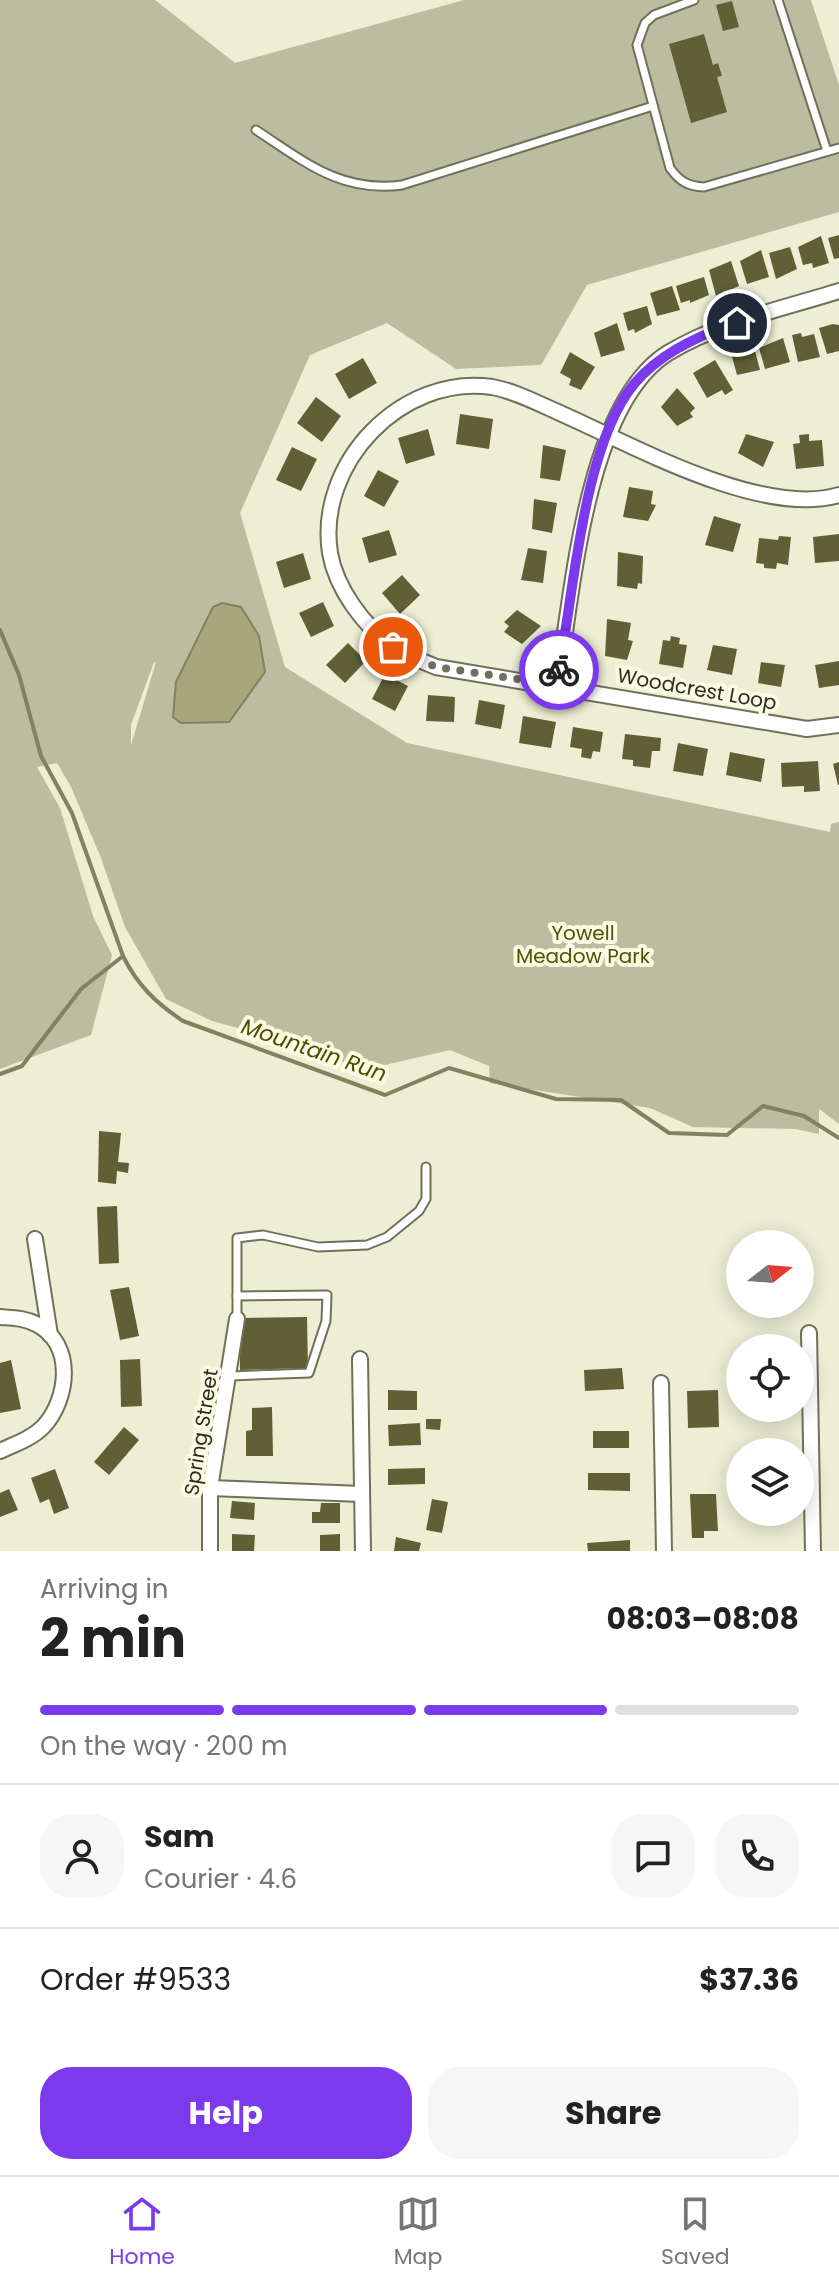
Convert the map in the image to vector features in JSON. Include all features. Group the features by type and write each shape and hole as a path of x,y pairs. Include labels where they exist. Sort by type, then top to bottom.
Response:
{"street":[{"path":"557,685 594,474 607,434 635,383 666,354 712,331 839,291"},
{"name":"Woodcrest Loop","path":"839,495 787,500 735,488 493,387 458,387 409,402 372,427 344,469 331,509 330,553 346,595 365,621 393,647 436,667 807,729 839,725"},
{"path":"0,1451 43,1427 59,1401 63,1359 50,1335 35,1239"},
{"path":"0,1317 25,1319 50,1335"},
{"name":"Spring Street","path":"210,1551 210,1488 237,1319"},
{"path":"809,1333 813,1551"},
{"path":"360,1359 363,1551"},
{"path":"661,1383 664,1551"},
{"path":"210,1488 362,1494"}],"lane":[{"path":"694,0 662,10 645,23 637,45 670,168 676,177 692,186 704,187 839,148"},
{"path":"778,0 827,151"},
{"path":"256,130 328,175 352,185 383,187 402,185 653,106"},
{"path":"237,1319 237,1238 263,1235 318,1247 367,1245 387,1237 419,1211 426,1199 426,1167"},
{"path":"230,1376 309,1373 326,1321 327,1295 237,1296"}],"green space":[{"name":"Yowell Meadow Park","path":"0,0 155,0 235,63 464,0 811,0 839,85 839,212 587,285 541,365 456,369 387,323 310,355 240,513 285,667 407,743 830,832 831,824 839,822 839,1124 819,1109 819,1134 795,1129 693,1127 650,1108 490,1083 489,1066 450,1050 363,1070 285,1041 212,1021 166,999 125,927 101,858 71,787 57,763 37,767 60,808 93,916 112,955 91,1035 0,1069","holes":["156,662 131,745 131,725"]}],"shaded area":[{"path":"222,603 241,607 259,636 265,672 229,722 181,723 173,717 176,682 213,607"}],"building":[{"path":"732,1 739,27 723,31 716,5"},
{"path":"704,34 713,65 718,63 722,76 717,77 727,112 691,123 669,44"},
{"path":"839,235 839,258 834,259 828,238"},
{"path":"821,236 829,263 813,268 812,263 803,265 798,247"},
{"path":"790,247 797,269 776,279 769,253"},
{"path":"761,250 769,277 747,284 740,261"},
{"path":"731,261 739,286 716,296 709,270"},
{"path":"704,277 709,295 690,303 690,300 681,303 676,286"},
{"path":"672,286 680,310 657,316 650,293"},
{"path":"647,306 652,324 635,333 634,329 628,331 623,313"},
{"path":"617,323 625,350 601,357 594,333"},
{"path":"839,325 839,351 827,354 819,328"},
{"path":"801,333 802,337 814,334 820,357 798,362 792,335"},
{"path":"783,338 790,362 765,369 759,348"},
{"path":"754,347 760,370 737,375 731,353"},
{"path":"570,352 595,367 581,390 569,385 571,379 560,373"},
{"path":"363,358 377,383 349,399 335,374"},
{"path":"715,360 733,390 725,395 722,390 707,398 693,373"},
{"path":"677,388 695,408 690,413 693,417 677,426 661,407"},
{"path":"316,397 341,416 322,442 297,423"},
{"path":"460,414 493,419 489,449 456,444"},
{"path":"428,429 435,455 406,464 398,438"},
{"path":"746,434 774,442 763,467 738,453"},
{"path":"809,434 809,441 822,440 824,466 796,469 793,444 800,443 799,435"},
{"path":"543,445 566,450 560,481 540,478"},
{"path":"292,447 317,459 301,491 276,480"},
{"path":"378,470 399,481 384,507 364,496"},
{"path":"629,487 653,491 651,504 656,505 648,521 623,517"},
{"path":"534,499 557,503 552,533 532,529"},
{"path":"714,516 741,524 733,552 705,545"},
{"path":"389,530 397,555 369,563 362,538"},
{"path":"839,534 839,561 815,563 813,537"},
{"path":"779,536 791,537 788,565 777,563 776,569 764,568 764,564 756,563 759,538 778,540"},
{"path":"528,548 547,551 543,583 521,580"},
{"path":"618,552 643,556 642,584 638,583 637,589 617,586"},
{"path":"303,553 311,579 284,588 276,562"},
{"path":"402,575 420,595 400,614 382,593"},
{"path":"323,602 334,626 311,637 299,613"},
{"path":"517,610 541,626 522,644 504,632 509,626 504,622"},
{"path":"607,619 631,623 628,640 633,641 627,660 605,656"},
{"path":"671,636 680,638 679,644 687,645 683,668 659,664 663,640 670,641"},
{"path":"348,643 366,661 345,683 326,665"},
{"path":"713,645 737,649 732,675 707,670"},
{"path":"839,661 839,685 819,688 815,665"},
{"path":"761,662 785,665 781,687 758,683"},
{"path":"385,674 408,686 395,711 372,699"},
{"path":"428,695 455,697 454,722 426,721"},
{"path":"479,700 505,705 501,729 475,724"},
{"path":"523,716 556,722 551,748 519,743"},
{"path":"573,727 603,732 600,752 593,751 591,759 581,757 582,749 570,747"},
{"path":"625,734 661,738 660,751 652,751 650,768 633,766 633,760 622,759"},
{"path":"678,743 708,749 703,776 673,771"},
{"path":"730,752 765,759 761,782 726,775"},
{"path":"818,761 820,791 804,792 804,786 782,787 781,763"},
{"path":"839,762 839,785 838,785 833,764"},
{"path":"99,1131 121,1133 118,1162 129,1163 128,1173 117,1171 116,1184 98,1182"},
{"path":"117,1206 119,1263 99,1264 97,1207"},
{"path":"129,1287 139,1336 120,1340 110,1290"},
{"path":"307,1317 308,1368 240,1370 239,1318"},
{"path":"140,1359 142,1406 121,1407 120,1360"},
{"path":"11,1360 21,1409 0,1413 0,1363"},
{"path":"622,1368 624,1389 585,1391 584,1370"},
{"path":"388,1390 417,1391 417,1410 388,1410"},
{"path":"718,1390 719,1427 688,1428 687,1391"},
{"path":"272,1407 273,1456 246,1456 246,1431 252,1430 252,1408"},
{"path":"426,1419 441,1419 440,1430 426,1429"},
{"path":"420,1423 421,1445 389,1446 388,1425"},
{"path":"124,1427 139,1440 109,1475 94,1462"},
{"path":"593,1431 629,1431 629,1448 593,1448"},
{"path":"425,1468 425,1484 388,1485 388,1469"},
{"path":"55,1469 69,1508 54,1514 49,1499 40,1503 31,1478"},
{"path":"588,1473 630,1473 630,1491 588,1490"},
{"path":"9,1489 18,1510 0,1517 0,1493"},
{"path":"690,1494 716,1494 718,1531 704,1531 704,1538 692,1538"},
{"path":"432,1499 448,1502 442,1533 426,1530"},
{"path":"232,1501 255,1503 254,1520 230,1518"},
{"path":"321,1503 340,1503 340,1523 312,1523 312,1512 320,1512"},
{"path":"232,1534 255,1535 254,1551 232,1551"},
{"path":"340,1534 340,1551 320,1551 320,1535"},
{"path":"396,1537 421,1543 419,1551 394,1551"},
{"path":"630,1540 630,1551 588,1551 587,1543"}],"waterway":[{"name":"Mountain Run","path":"0,630 19,675 41,756 72,813 123,956 148,993 183,1021 385,1095 449,1068 556,1099 621,1100 669,1133 727,1135 763,1106 804,1116 839,1138"},
{"path":"0,1074 22,1066 81,989 123,956"}],"way so far":[{"path":"393,647 436,667 557,685 559,670"}],"route":[{"path":"559,670 594,474 621,403 635,383 666,354 712,331 737,323"}]}
